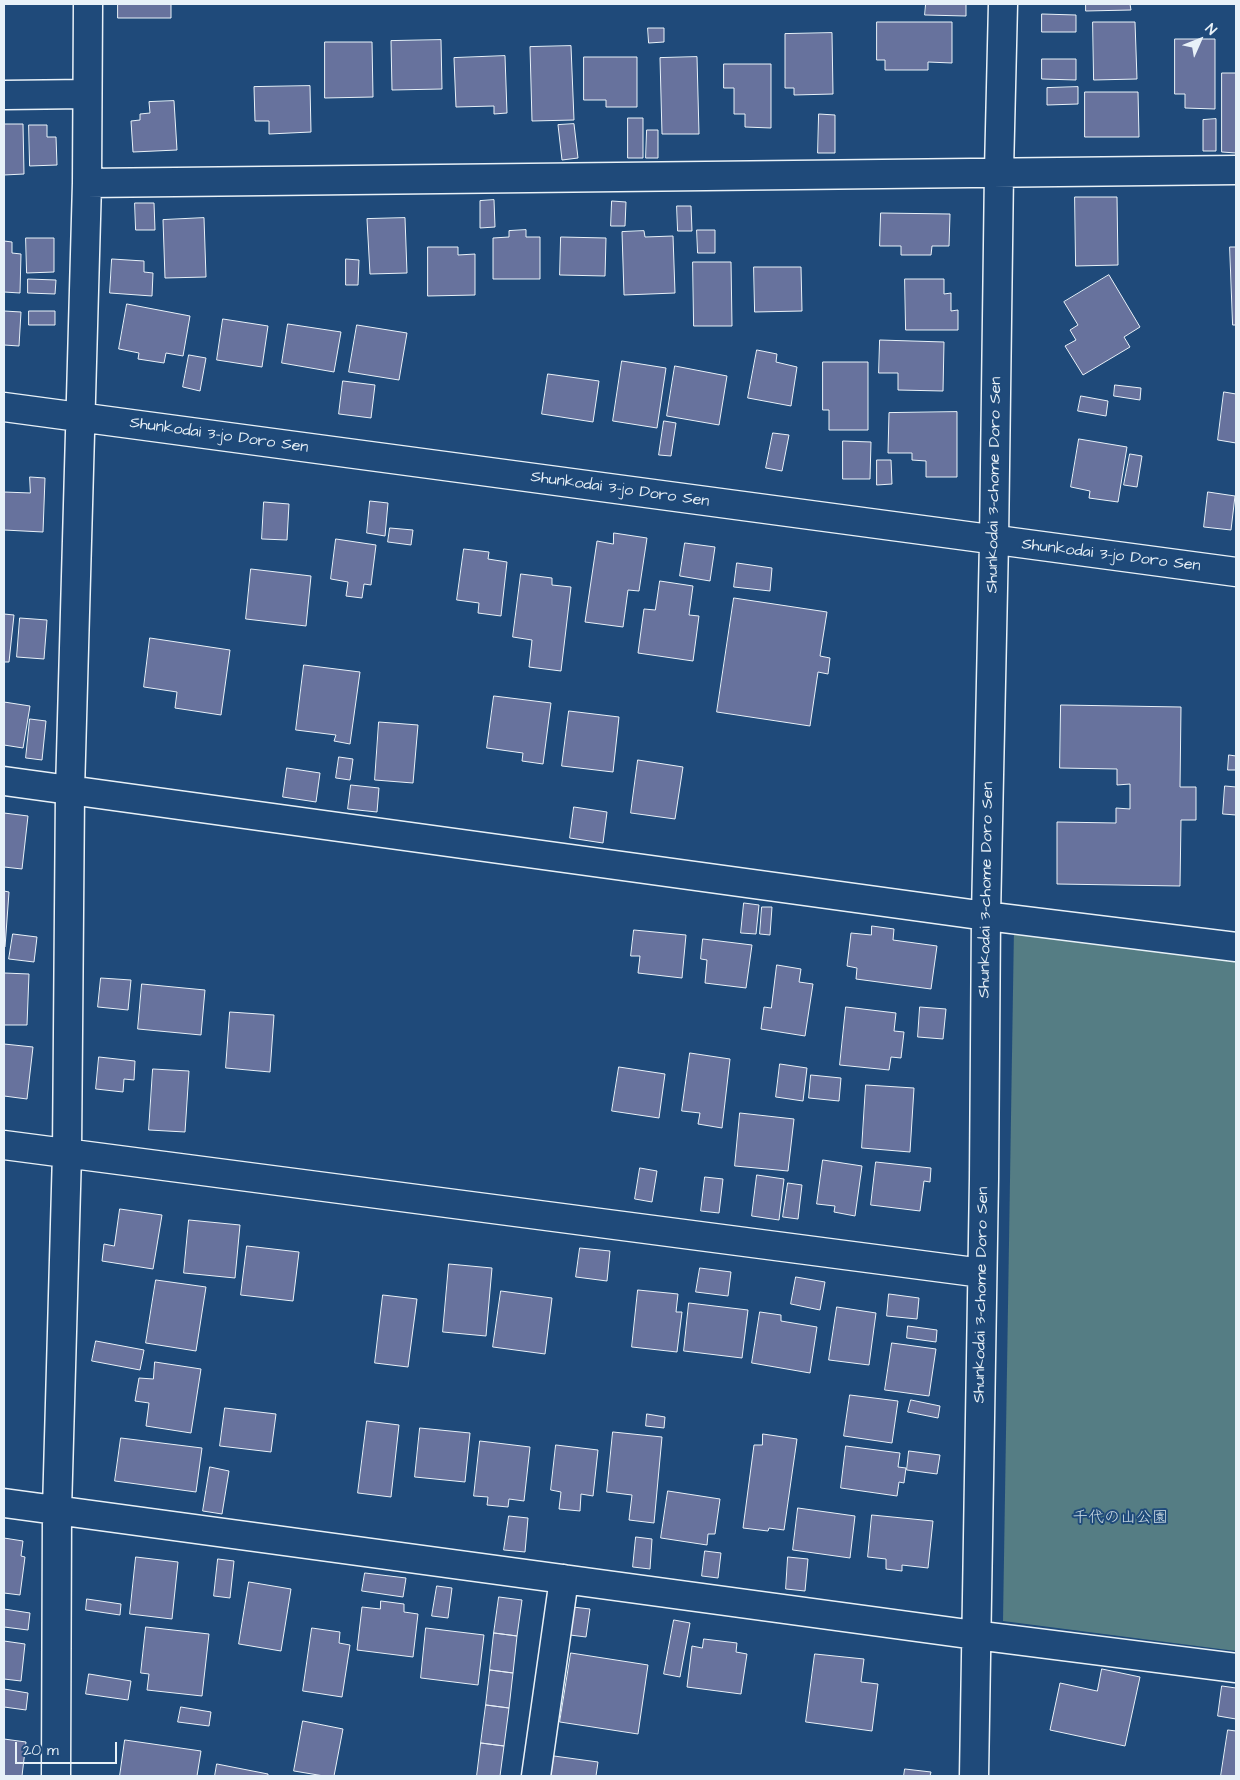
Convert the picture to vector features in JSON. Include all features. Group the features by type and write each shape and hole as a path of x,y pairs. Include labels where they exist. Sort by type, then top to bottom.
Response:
{"street":[{"path":"56,1776 57,1510 67,1154 70,790 87,183 88,4"},
{"name":"Shunkodai 3-chome Doro Sen","path":"974,1776 986,916 1003,4"},
{"path":"4,95 86,94"},
{"path":"87,183 999,171 1236,170"},
{"name":"Shunkodai 3-jo Doro Sen","path":"4,407 1236,572"},
{"path":"4,781 986,916 1236,947"},
{"path":"4,1145 982,1273"},
{"path":"4,1503 975,1635 1236,1668"},
{"path":"536,1776 564,1579"}],"green space":[{"name":"千代の山公園","path":"1014,928 1236,959 1236,1651 1003,1621"}],"building":[{"path":"118,4 171,4 171,18 118,18"},
{"path":"926,4 966,4 966,16 925,15"},
{"path":"1086,4 1130,4 1131,10 1086,11"},
{"path":"1042,14 1076,15 1076,32 1042,32"},
{"path":"877,22 952,22 952,63 928,62 928,70 885,70 885,60 877,60"},
{"path":"1093,22 1135,22 1137,79 1094,80"},
{"path":"648,28 664,28 664,42 649,43"},
{"path":"832,33 833,94 794,95 794,88 785,88 785,34"},
{"path":"1175,39 1215,39 1215,109 1185,108 1185,94 1175,94"},
{"path":"441,40 442,89 392,90 391,41"},
{"path":"325,42 372,42 373,97 325,98"},
{"path":"571,46 574,120 532,121 530,47"},
{"path":"505,56 507,113 494,114 494,106 456,107 454,58"},
{"path":"584,57 637,57 637,107 606,107 606,100 584,100"},
{"path":"697,57 699,134 662,134 660,58"},
{"path":"1042,59 1076,59 1076,80 1042,79"},
{"path":"724,64 771,64 771,128 745,127 745,114 734,114 734,88 724,88"},
{"path":"1222,73 1236,73 1236,153 1222,152"},
{"path":"310,86 311,132 269,134 269,121 255,121 254,87"},
{"path":"1078,87 1078,104 1047,105 1047,88"},
{"path":"1085,92 1138,92 1139,137 1085,137"},
{"path":"174,101 177,150 133,152 131,121 140,120 140,114 150,113 149,102"},
{"path":"819,114 835,115 835,153 818,153"},
{"path":"628,118 643,118 643,158 628,158"},
{"path":"1216,119 1216,151 1203,151 1203,120"},
{"path":"4,124 23,124 24,174 4,175"},
{"path":"574,124 578,158 562,160 558,125"},
{"path":"29,125 47,125 47,137 56,137 57,165 30,166"},
{"path":"647,130 658,130 658,158 646,158"},
{"path":"1075,197 1117,197 1118,265 1076,266"},
{"path":"494,200 495,227 480,228 480,201"},
{"path":"612,201 626,202 625,226 611,226"},
{"path":"135,203 154,203 155,230 136,230"},
{"path":"677,206 691,206 692,231 678,231"},
{"path":"881,213 950,214 949,246 932,246 931,255 901,255 901,246 880,246"},
{"path":"204,218 206,277 165,278 163,220"},
{"path":"405,218 407,273 370,274 367,219"},
{"path":"526,230 526,237 540,237 540,279 493,279 493,238 509,237 509,231"},
{"path":"697,230 715,230 715,253 698,253"},
{"path":"644,231 645,237 673,236 675,293 624,295 622,232"},
{"path":"561,237 606,238 605,276 560,275"},
{"path":"26,238 54,238 54,272 27,273"},
{"path":"4,241 12,242 12,253 21,254 20,293 4,292"},
{"path":"428,247 458,247 458,255 475,254 475,295 428,296"},
{"path":"1230,247 1236,247 1236,325 1233,325"},
{"path":"112,259 144,261 144,272 153,273 152,296 110,293"},
{"path":"346,259 359,260 358,285 346,285"},
{"path":"693,262 731,262 732,326 694,326"},
{"path":"754,267 801,267 802,311 755,312"},
{"path":"1109,275 1140,327 1124,337 1130,347 1083,375 1065,346 1076,340 1070,330 1078,325 1064,302"},
{"path":"28,279 56,280 55,294 28,293"},
{"path":"905,279 944,279 944,294 951,293 951,311 958,310 958,330 906,330"},
{"path":"127,304 190,316 183,356 166,353 164,363 138,359 139,353 119,349"},
{"path":"4,311 21,312 19,346 4,345"},
{"path":"29,311 55,311 55,325 29,325"},
{"path":"223,319 268,326 262,367 217,360"},
{"path":"288,324 341,332 334,372 282,363"},
{"path":"357,325 407,333 399,380 349,372"},
{"path":"880,340 944,342 943,391 898,390 898,373 879,373"},
{"path":"757,350 777,354 776,362 797,367 791,406 748,398"},
{"path":"189,355 206,358 200,391 183,387"},
{"path":"622,361 666,368 657,428 613,421"},
{"path":"823,362 868,362 868,430 829,430 829,410 823,410"},
{"path":"675,366 727,376 719,425 667,416"},
{"path":"548,374 599,381 593,422 542,414"},
{"path":"343,381 375,385 371,418 339,414"},
{"path":"1115,385 1141,388 1140,400 1114,396"},
{"path":"1224,392 1236,394 1236,443 1218,440"},
{"path":"1081,396 1108,401 1106,416 1078,411"},
{"path":"957,412 957,477 926,477 926,461 912,460 912,453 888,453 889,413"},
{"path":"664,421 676,423 671,456 659,455"},
{"path":"773,433 789,435 782,471 766,468"},
{"path":"1079,439 1127,447 1118,502 1089,498 1090,491 1071,487"},
{"path":"843,441 871,442 870,479 843,479"},
{"path":"1130,454 1142,456 1137,487 1124,485"},
{"path":"877,460 891,460 892,484 877,485"},
{"path":"30,477 45,478 43,532 4,530 4,492 30,493"},
{"path":"1208,492 1235,496 1231,530 1204,527"},
{"path":"370,501 388,503 385,536 367,533"},
{"path":"264,502 289,504 287,540 262,539"},
{"path":"390,528 413,530 411,545 388,542"},
{"path":"614,533 647,538 639,591 628,590 623,627 585,622 597,541 613,544"},
{"path":"336,539 376,545 371,585 364,584 362,598 346,596 348,582 331,579"},
{"path":"685,543 715,547 710,581 680,576"},
{"path":"464,549 489,552 488,559 507,562 501,616 478,613 479,603 457,600"},
{"path":"737,563 772,568 770,591 734,587"},
{"path":"251,569 311,576 306,626 246,619"},
{"path":"521,574 552,578 552,585 571,587 561,671 529,667 532,640 513,637"},
{"path":"660,581 693,586 689,615 699,616 693,661 638,653 644,609 655,610"},
{"path":"734,598 827,612 820,656 830,658 828,674 818,672 810,726 717,712"},
{"path":"4,614 14,615 9,662 4,662"},
{"path":"20,618 47,620 44,659 17,657"},
{"path":"150,638 230,650 221,715 175,708 177,692 144,687"},
{"path":"304,665 360,672 350,744 334,741 336,735 296,730"},
{"path":"494,696 551,703 543,764 522,761 523,753 487,748"},
{"path":"4,702 30,706 23,748 4,745"},
{"path":"1061,705 1181,707 1180,787 1196,787 1196,820 1181,820 1180,886 1057,884 1057,822 1116,823 1116,808 1130,809 1130,784 1117,785 1117,769 1060,768"},
{"path":"569,711 619,717 613,772 562,766"},
{"path":"30,719 46,721 42,760 26,758"},
{"path":"379,722 418,725 413,783 375,780"},
{"path":"1229,755 1236,756 1236,770 1228,770"},
{"path":"339,757 353,759 350,780 336,778"},
{"path":"638,760 683,767 675,819 631,813"},
{"path":"287,768 320,773 316,802 283,797"},
{"path":"351,785 379,788 377,812 348,809"},
{"path":"1225,786 1236,787 1236,815 1223,814"},
{"path":"574,807 607,812 603,843 570,838"},
{"path":"4,813 28,816 22,869 4,867"},
{"path":"4,891 9,892 5,947 4,947"},
{"path":"744,903 759,905 756,934 741,933"},
{"path":"762,907 772,907 770,935 760,934"},
{"path":"872,926 894,929 893,940 937,946 931,989 856,979 857,968 847,966 851,933 871,935"},
{"path":"634,930 686,935 682,978 638,973 640,956 631,956"},
{"path":"13,934 37,937 34,962 9,959"},
{"path":"703,939 752,945 746,988 705,983 707,960 701,959"},
{"path":"777,965 801,969 799,982 813,984 805,1036 761,1029 764,1007 771,1008"},
{"path":"4,973 29,974 27,1025 4,1025"},
{"path":"101,978 131,980 128,1010 98,1007"},
{"path":"142,984 205,990 201,1035 138,1029"},
{"path":"846,1007 896,1013 894,1031 904,1032 901,1058 891,1057 889,1070 840,1065"},
{"path":"920,1007 946,1009 943,1039 918,1037"},
{"path":"230,1012 274,1015 270,1072 226,1068"},
{"path":"4,1044 33,1047 27,1099 4,1096"},
{"path":"690,1053 730,1059 722,1128 698,1124 700,1113 682,1111"},
{"path":"99,1057 135,1061 134,1080 124,1079 123,1092 96,1089"},
{"path":"780,1064 807,1068 803,1101 776,1097"},
{"path":"619,1067 665,1074 659,1118 612,1111"},
{"path":"153,1069 189,1071 185,1132 149,1130"},
{"path":"811,1075 841,1078 839,1101 809,1098"},
{"path":"866,1085 914,1088 910,1152 862,1148"},
{"path":"740,1113 794,1119 788,1171 735,1166"},
{"path":"823,1160 862,1166 855,1216 834,1212 835,1206 817,1204"},
{"path":"876,1162 931,1168 930,1182 924,1181 920,1211 871,1205"},
{"path":"640,1168 657,1171 652,1202 635,1199"},
{"path":"757,1175 784,1179 779,1220 752,1216"},
{"path":"705,1177 723,1179 719,1213 701,1211"},
{"path":"788,1183 802,1185 798,1219 783,1217"},
{"path":"120,1209 162,1215 153,1269 102,1261 104,1244 114,1246"},
{"path":"189,1220 240,1225 235,1278 184,1273"},
{"path":"247,1246 299,1252 293,1301 241,1295"},
{"path":"580,1248 610,1251 607,1281 576,1277"},
{"path":"449,1264 492,1268 486,1336 443,1332"},
{"path":"700,1268 731,1272 728,1296 696,1292"},
{"path":"796,1277 825,1282 820,1310 791,1304"},
{"path":"156,1280 206,1287 196,1351 146,1343"},
{"path":"638,1290 678,1294 676,1312 682,1312 677,1352 632,1347"},
{"path":"501,1291 552,1298 545,1354 493,1347"},
{"path":"889,1294 919,1298 917,1319 887,1316"},
{"path":"383,1295 417,1299 408,1367 375,1363"},
{"path":"689,1303 748,1310 742,1358 684,1351"},
{"path":"837,1307 876,1313 869,1365 829,1360"},
{"path":"760,1312 781,1315 781,1321 817,1327 810,1373 752,1363"},
{"path":"908,1326 937,1330 936,1342 907,1338"},
{"path":"96,1341 144,1350 140,1370 92,1361"},
{"path":"892,1343 936,1349 929,1396 885,1390"},
{"path":"155,1362 201,1369 191,1433 146,1426 149,1403 135,1401 139,1378 153,1379"},
{"path":"850,1395 898,1401 892,1443 844,1436"},
{"path":"911,1400 940,1406 938,1418 908,1412"},
{"path":"225,1408 276,1414 271,1452 220,1446"},
{"path":"647,1414 665,1417 664,1428 646,1426"},
{"path":"367,1421 399,1425 391,1497 358,1493"},
{"path":"420,1428 470,1433 465,1482 415,1477"},
{"path":"613,1432 662,1437 654,1523 629,1520 632,1495 607,1492"},
{"path":"763,1434 797,1439 784,1530 769,1528 768,1531 743,1528 754,1445 762,1445"},
{"path":"121,1438 202,1448 196,1492 115,1481"},
{"path":"480,1441 530,1447 524,1501 509,1499 508,1507 487,1505 488,1497 474,1496"},
{"path":"556,1445 598,1450 593,1496 581,1494 580,1511 559,1509 561,1492 551,1490"},
{"path":"846,1446 900,1453 898,1467 906,1468 904,1483 899,1482 897,1496 841,1488"},
{"path":"909,1451 940,1455 937,1474 907,1470"},
{"path":"210,1467 229,1471 222,1514 203,1511"},
{"path":"668,1491 720,1499 715,1534 708,1534 707,1545 661,1538"},
{"path":"798,1508 855,1516 850,1558 793,1550"},
{"path":"872,1515 933,1521 928,1568 902,1565 902,1571 886,1569 886,1559 868,1557"},
{"path":"509,1516 528,1518 525,1552 504,1550"},
{"path":"636,1537 652,1539 650,1569 633,1567"},
{"path":"4,1538 23,1541 21,1556 25,1557 20,1595 4,1593"},
{"path":"705,1551 721,1553 718,1578 702,1576"},
{"path":"136,1557 178,1562 172,1619 130,1614"},
{"path":"788,1557 808,1559 805,1591 786,1589"},
{"path":"218,1559 234,1561 230,1598 214,1596"},
{"path":"365,1573 406,1578 403,1597 362,1591"},
{"path":"249,1582 291,1589 281,1651 239,1644"},
{"path":"437,1586 452,1588 448,1618 432,1616"},
{"path":"499,1597 522,1600 517,1636 494,1633"},
{"path":"87,1599 121,1604 120,1615 86,1610"},
{"path":"381,1601 404,1604 404,1612 418,1614 413,1657 357,1650 362,1607 380,1609"},
{"path":"573,1607 590,1609 586,1637 570,1635"},
{"path":"4,1609 30,1613 28,1630 4,1627"},
{"path":"674,1620 690,1623 680,1677 664,1674"},
{"path":"146,1627 209,1634 202,1696 147,1690 149,1674 141,1673"},
{"path":"312,1628 340,1632 339,1643 350,1645 342,1697 303,1691"},
{"path":"426,1628 484,1635 478,1685 421,1678"},
{"path":"494,1633 517,1636 513,1673 490,1670"},
{"path":"704,1639 737,1643 736,1652 747,1654 741,1694 687,1687 692,1646 702,1648"},
{"path":"4,1641 25,1644 21,1681 4,1679"},
{"path":"571,1653 648,1665 638,1734 560,1722"},
{"path":"815,1654 864,1659 861,1682 878,1684 872,1731 806,1722"},
{"path":"1102,1669 1140,1677 1125,1746 1050,1730 1060,1683 1097,1691"},
{"path":"490,1670 513,1673 509,1708 486,1705"},
{"path":"89,1674 131,1681 128,1700 86,1694"},
{"path":"1222,1686 1236,1688 1236,1719 1218,1716"},
{"path":"4,1689 28,1693 26,1710 4,1707"},
{"path":"486,1705 509,1708 504,1746 481,1743"},
{"path":"181,1707 211,1712 209,1726 178,1722"},
{"path":"303,1721 343,1729 334,1776 294,1771"},
{"path":"1228,1730 1236,1731 1236,1776 1221,1776"},
{"path":"4,1739 26,1742 22,1776 4,1776"},
{"path":"125,1740 201,1751 197,1776 120,1776"},
{"path":"481,1743 504,1746 500,1776 477,1776"},
{"path":"554,1756 598,1762 596,1776 551,1776"},
{"path":"217,1764 268,1774 268,1776 215,1776"},
{"path":"905,1769 931,1772 930,1776 904,1776"}]}
